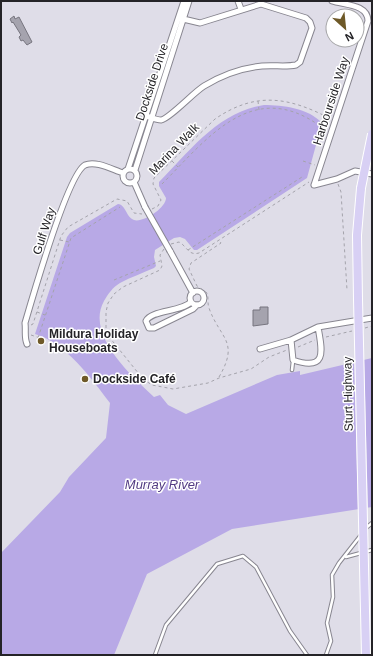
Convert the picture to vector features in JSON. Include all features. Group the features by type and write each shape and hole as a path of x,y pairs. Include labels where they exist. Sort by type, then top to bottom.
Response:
{"highway":[{"name":"Sturt Highway","path":"366,655 357,235 361,188 372,134"}],"street":[{"name":"Dockside Drive","path":"181,18 184,1"},
{"name":"Dockside Drive","path":"128,169 148,117 181,18 189,1"},
{"path":"238,1 241,9"},
{"name":"Harbourside Way","path":"332,1 363,9 367,14 368,21 314,185 337,179"},
{"path":"148,117 161,120 168,117 188,98 222,76 242,69 261,66 296,65 300,62 312,28 309,19 262,4 241,9 200,23 181,18"},
{"name":"Dockside Drive","path":"135,170 148,117"},
{"name":"Gulf Way","path":"28,342 24,338 26,330 25,326 63,207 78,171 85,165 92,164 123,173"},
{"path":"128,169 135,170 138,176 134,182 127,182 124,178 123,173 128,169"},
{"path":"337,179 355,171 372,174"},
{"path":"134,182 147,209 193,292 191,295 194,304 193,309 154,328 149,328 146,321 151,315 194,304 200,304 204,298 200,292 193,292"},
{"path":"260,348 291,340 318,327 369,318"},
{"path":"291,340 293,360 302,364 318,360 322,354 322,349 318,327"}],"lane":[{"path":"292,370 293,360"},
{"path":"326,655 332,641 327,623 333,597 332,575 339,563 345,558 372,522"},
{"path":"345,558 372,550"},
{"path":"155,655 166,625 217,564 243,556 256,568 290,631 307,655"}],"path":[{"name":"Marina Walk","path":"147,209 158,206 161,200 153,184 154,178 215,119 238,106 258,101 280,100 309,108 331,119"},
{"path":"258,101 259,110"},
{"path":"162,184 224,124 242,114 271,109 290,111 306,117 320,126"},
{"path":"172,161 178,168"},
{"path":"303,161 316,165 314,170"},
{"path":"188,250 302,177"},
{"path":"337,179 341,192 347,290"},
{"path":"25,326 33,324 60,240 68,227 117,199 127,201 137,214 143,214"},
{"path":"38,338 69,242 73,235 120,207"},
{"path":"60,240 69,242"},
{"path":"219,240 221,243 192,263 189,269 197,286 208,294 208,307 229,348 227,360 219,378"},
{"path":"114,280 161,261"},
{"path":"36,312 46,315"},
{"path":"365,328 372,326"},
{"path":"152,385 173,389 208,383 251,368 269,357 320,338 358,330"},
{"path":"28,342 30,335 46,340"}],"water":[{"name":"Murray River","path":"264,105 295,108 310,114 322,123 307,178 197,250 194,250 185,239 180,237 174,238 155,250 154,257 156,266 154,268 120,283 107,296 100,314 101,327 106,341 114,354 134,378 154,397 160,395 168,405 186,414 277,375 300,371 300,375 372,358 372,507 232,529 147,574 114,655 1,655 1,553 60,492 69,477 106,438 110,403 77,362 57,345 35,334 67,237 70,233 118,204 123,206 129,216 134,220 143,219 153,214 162,206 166,198 159,186 159,182 206,134 233,116 248,109"}],"pier":[{"path":"364,357 368,511 358,512 354,359"}],"building":[{"path":"14,16 15,19 19,17 32,42 27,45 23,40 21,41 19,37 21,35 10,19"},
{"path":"260,307 268,307 268,324 253,326 253,310 260,310"}],"place":[{"name":"Mildura Holiday Houseboats","path":"41,341"},
{"name":"Dockside Café","path":"85,379"}]}
